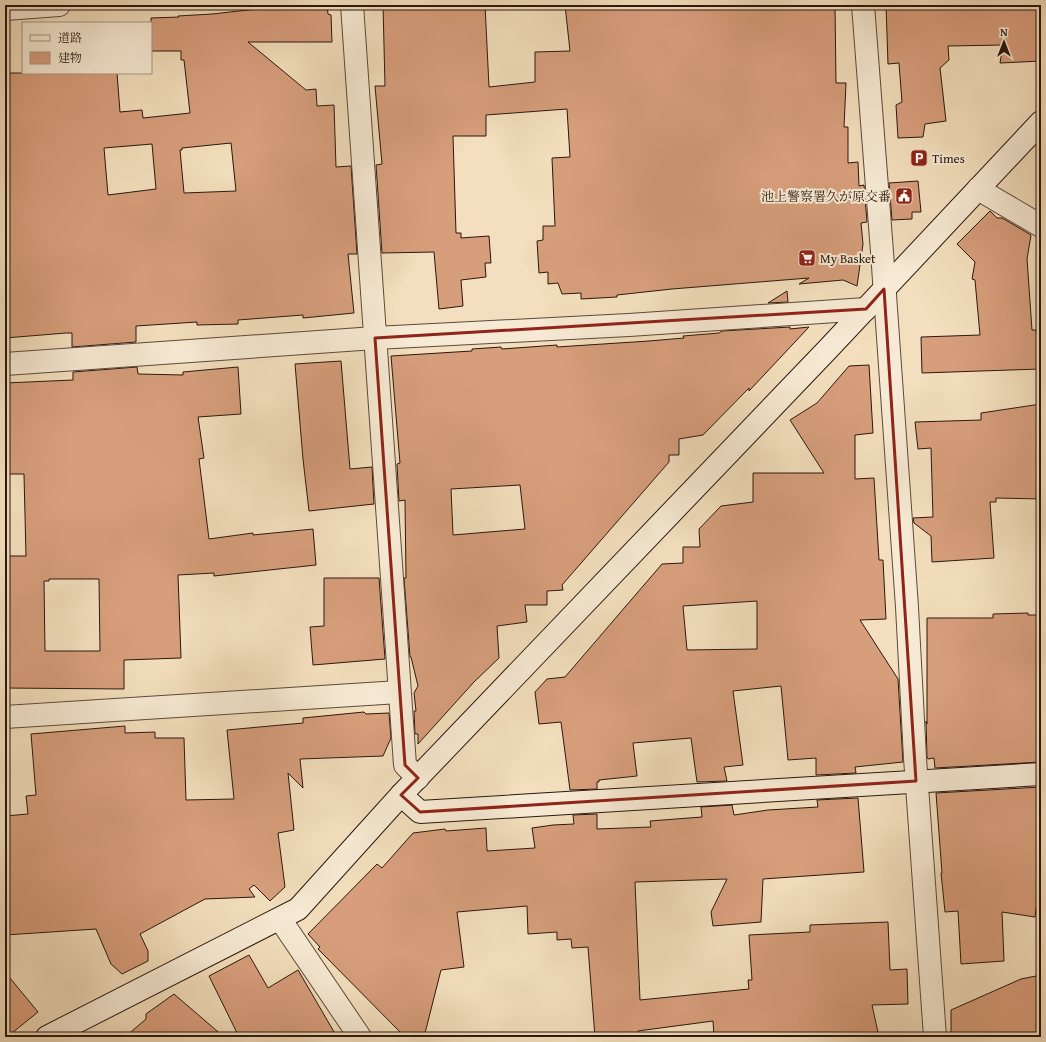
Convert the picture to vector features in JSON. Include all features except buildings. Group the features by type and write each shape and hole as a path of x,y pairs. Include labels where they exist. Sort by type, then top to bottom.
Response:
{"street":[{"path":"5,9 59,5"},
{"path":"352,5 405,765 418,778"},
{"path":"863,5 906,599 916,781 935,1037"},
{"path":"47,1037 298,909 401,795 866,309 1041,122"},
{"path":"978,190 1041,226"},
{"path":"5,364 375,338 629,325 866,309"},
{"path":"5,717 399,692"},
{"path":"401,795 420,812 1041,774"},
{"path":"280,919 360,1037"}],"highlighted area":[{"path":"884,289 916,781 420,812 401,795 418,778 405,765 375,338 866,309"}],"place":[{"name":"Times","path":"919,158"},
{"name":"池上警察署久が原交番","path":"904,196"},
{"name":"My Basket","path":"807,258"}]}
